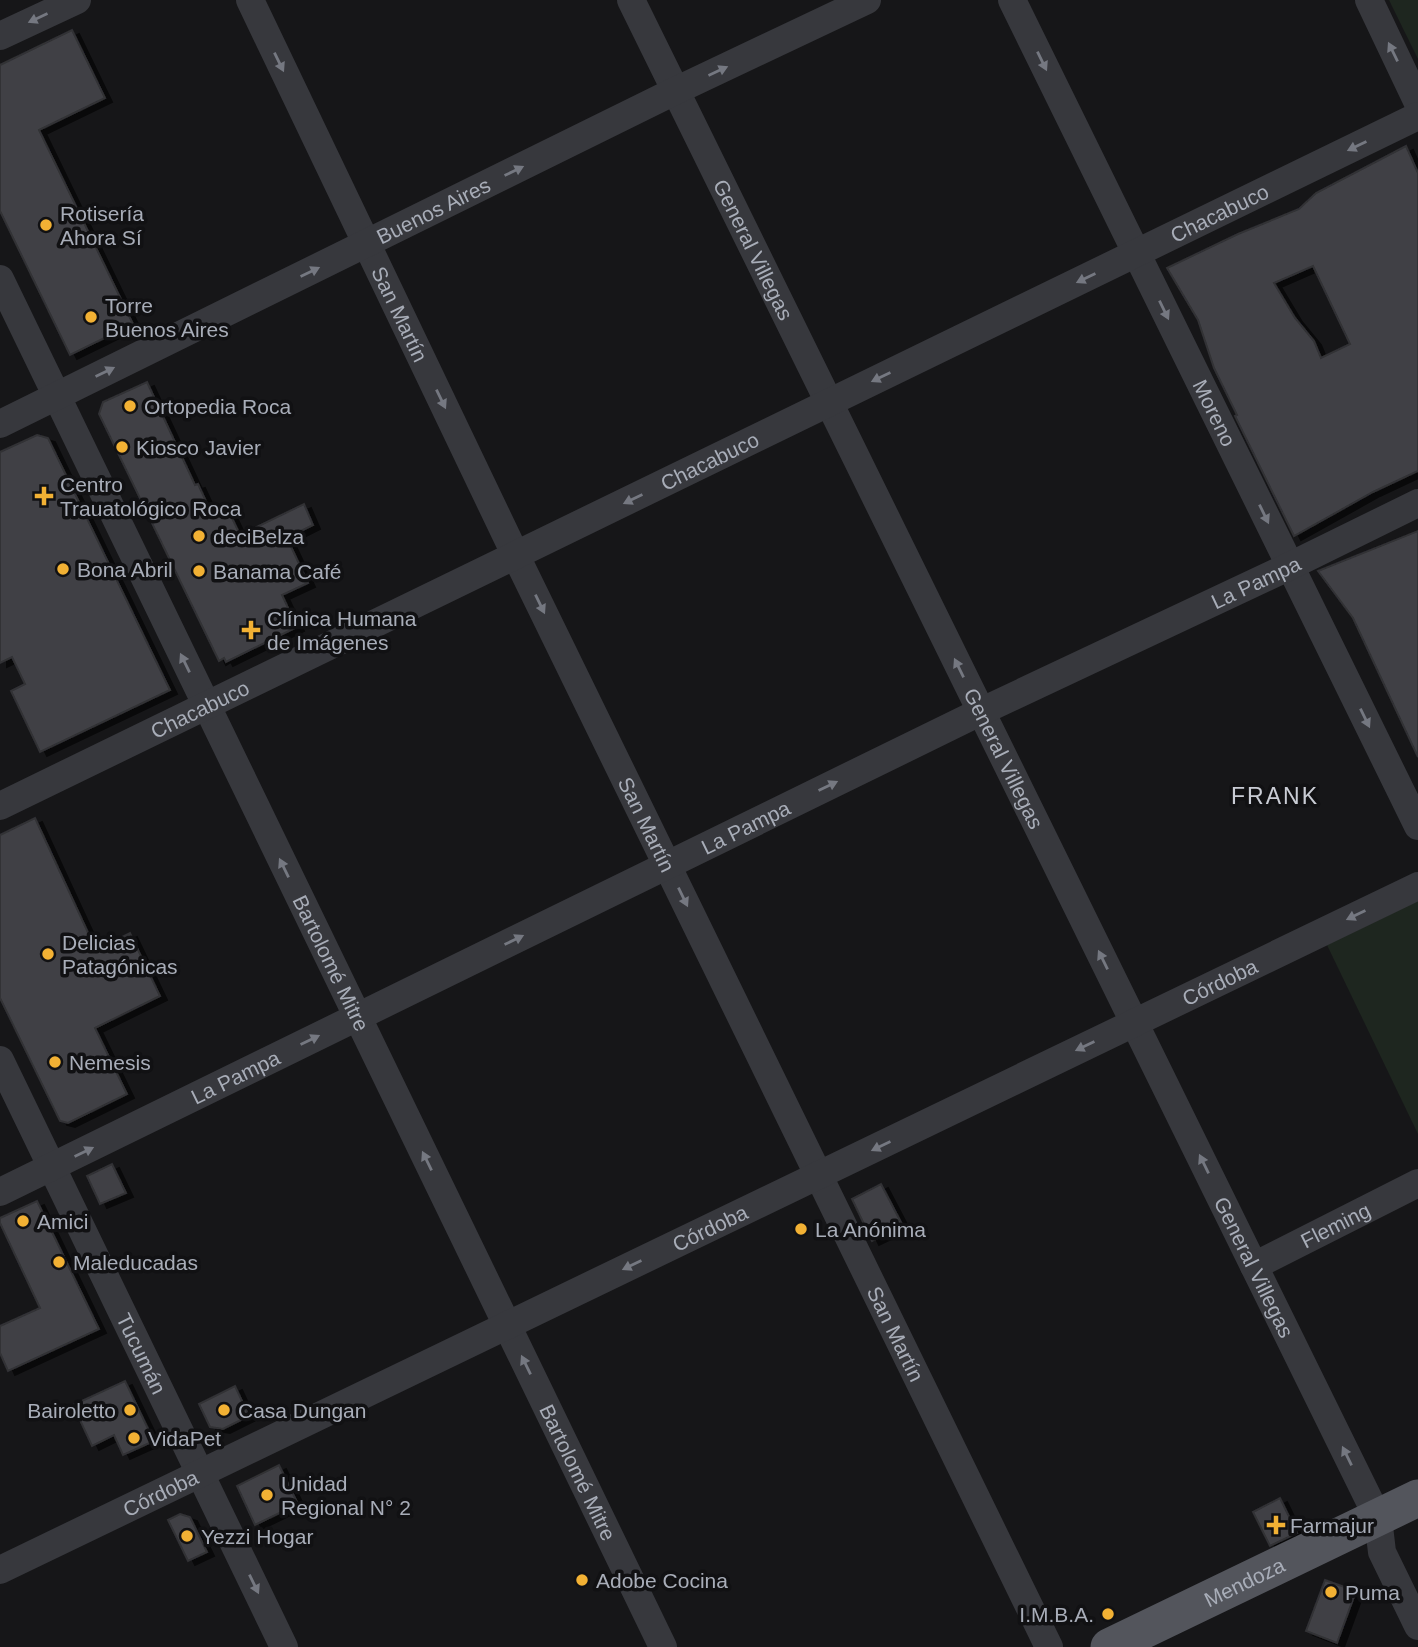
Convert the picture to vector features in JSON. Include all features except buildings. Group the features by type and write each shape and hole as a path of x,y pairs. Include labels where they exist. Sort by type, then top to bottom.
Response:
{"main road":[{"name":"Mendoza","path":"1109,1647 1418,1498"}],"street":[{"path":"0,36 77,0"},
{"name":"San Martín","path":"250,0 516,556 1049,1647"},
{"name":"General Villegas","path":"631,0 1378,1517 1382,1552 1418,1626"},
{"name":"Buenos Aires","path":"0,424 675,91 867,0"},
{"name":"Moreno","path":"1012,0 1418,827"},
{"path":"1369,0 1418,103"},
{"name":"Chacabuco","path":"0,806 1418,116"},
{"name":"Bartolomé Mitre","path":"0,279 663,1647"},
{"name":"La Pampa","path":"0,1192 980,712 1418,503"},
{"name":"Córdoba","path":"0,1570 1418,886"},
{"name":"Tucumán","path":"0,1060 284,1647"},
{"name":"Fleming","path":"1254,1266 1418,1183"}],"shaded area":[{"path":"1389,0 1418,0 1418,59"},
{"path":"1418,901 1418,1134 1327,945"}],"place":[{"name":"Rotisería Ahora Sí","path":"46,225"},
{"name":"Torre Buenos Aires","path":"91,317"},
{"name":"Ortopedia Roca","path":"130,406"},
{"name":"Kiosco Javier","path":"122,447"},
{"name":"Centro Trauatológico Roca","path":"44,496"},
{"name":"deciBelza","path":"199,536"},
{"name":"Bona Abril","path":"63,569"},
{"name":"Banama Café","path":"199,571"},
{"name":"Clínica Humana de Imágenes","path":"251,630"},
{"name":"Delicias Patagónicas","path":"48,954"},
{"name":"Nemesis","path":"55,1062"},
{"name":"Amici","path":"23,1221"},
{"name":"La Anónima","path":"801,1229"},
{"name":"Maleducadas","path":"59,1262"},
{"name":"Bairoletto","path":"130,1410"},
{"name":"Casa Dungan","path":"224,1410"},
{"name":"VidaPet","path":"134,1438"},
{"name":"Unidad Regional N° 2","path":"267,1495"},
{"name":"Farmajur","path":"1276,1525"},
{"name":"Yezzi Hogar","path":"187,1536"},
{"name":"Adobe Cocina","path":"582,1580"},
{"name":"Puma","path":"1331,1592"},
{"name":"I.M.B.A.","path":"1108,1614"}],"district":[{"name":"FRANK","path":"1275,796"}]}
